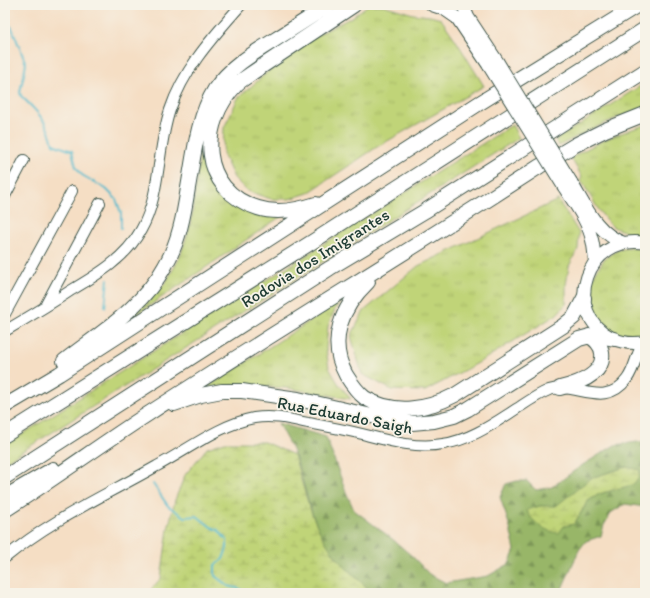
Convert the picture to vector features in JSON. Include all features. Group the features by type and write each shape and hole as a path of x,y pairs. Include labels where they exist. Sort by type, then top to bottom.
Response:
{"highway":[{"path":"6,406 130,310 151,288 166,266 178,238 185,209 198,132 206,105 216,88 242,61 330,5"},
{"path":"330,200 304,208 290,210 259,208 243,202 229,191 219,179 212,165 210,150 211,133 216,116 226,97 238,84 252,73 354,5"},
{"path":"607,23 631,5"},
{"path":"6,406 59,374 478,104 638,5"},
{"name":"Rodovia dos Imigrantes","path":"5,435 645,30"},
{"name":"Rodovia dos Imigrantes","path":"5,477 330,268 426,211 645,71"},
{"path":"5,510 149,413 389,263 540,166 575,145 605,130 645,114"},
{"path":"389,263 358,292 346,308 339,329 337,347 341,365 351,385 364,397 380,405 400,409 422,408 440,403 455,395 563,326 574,317 584,298"},
{"path":"149,413 201,395 222,391 242,391 298,399 389,420 412,423 434,421 454,416 468,409 579,339 589,336 600,336 620,341"},
{"path":"560,388 583,380 594,372 599,366 602,356 601,349 595,340 589,336"},
{"path":"5,497 78,454 86,455"}],"main road":[{"path":"432,5 444,9 457,18 493,64"},
{"path":"463,5 493,64 568,184 599,227 613,238 624,243"},
{"path":"568,184 591,235 594,246 594,262"},
{"path":"644,342 620,341 603,332 594,322 588,311 584,298 584,288 587,276 594,262 608,250 624,243 645,243"}],"street":[{"path":"5,331 103,271 118,258 141,230 148,212 155,185 170,110 178,89 191,64 241,5"},
{"path":"5,196 24,160"},
{"path":"5,314 72,191"},
{"path":"44,308 100,203"},
{"path":"620,341 634,352 635,359"},
{"name":"Rua Eduardo Saigh","path":"5,558 29,538 82,507 206,438 241,421 262,417 279,417 342,429 404,444 425,446 440,445 470,436 540,394 552,389 560,388 592,394 610,392 619,387 626,380 644,342"}],"green space":[{"path":"368,5 383,5 413,14 441,19 484,86 377,147 308,193 289,199 271,199 247,191 234,178 223,154 224,128 238,98 279,62 312,38 352,17"},
{"path":"645,83 645,108 601,125 559,146 555,140"},
{"path":"512,125 519,138 5,462 5,445"},
{"path":"645,125 645,236 619,230 608,222 580,179 582,177 571,158 607,139"},
{"path":"202,138 204,160 211,179 224,196 239,206 283,215 121,325 148,302 166,282 180,257 191,223"},
{"path":"558,200 579,233 578,249 569,266 566,285 566,304 556,315 478,363 425,391 392,390 362,374 351,336 364,311 418,266"},
{"path":"632,247 645,249 645,338 627,339 601,325 592,313 589,283 605,258 618,250"},
{"path":"338,303 328,326 326,349 329,368 338,383 351,399 287,388 235,385 206,388"},
{"path":"278,423 326,437 354,510 391,538 413,557 429,574 446,583 488,576 509,564 515,550 509,524 500,497 506,484 517,481 527,481 536,490 552,487 581,466 615,445 645,441 645,507 625,504 612,512 604,525 601,536 586,541 579,550 560,593 373,593 337,558 321,535 312,513 295,456","holes":["626,467 609,491 599,494 588,501 574,524 564,526 527,510 540,506 556,507 591,478"]},
{"path":"225,442 264,442 294,455 308,501 321,534 337,558 373,593 148,593 161,578 168,529 175,500 185,475 207,448"},
{"path":"626,467 640,470 639,478 632,485 599,494 588,501 574,524 564,526 559,533 544,529 535,522 527,510 540,506 556,506 591,478"}],"waterway":[{"path":"5,19 12,28 26,64 20,92 21,96 41,117 48,129 53,144 72,151 76,167 82,175 106,189 116,199 121,213 121,228"},
{"path":"105,307 108,279"},
{"path":"153,484 168,506 185,517 197,516 211,527 218,530 227,540 227,548 223,559 215,565 215,576 228,586 240,589 245,593"}]}
